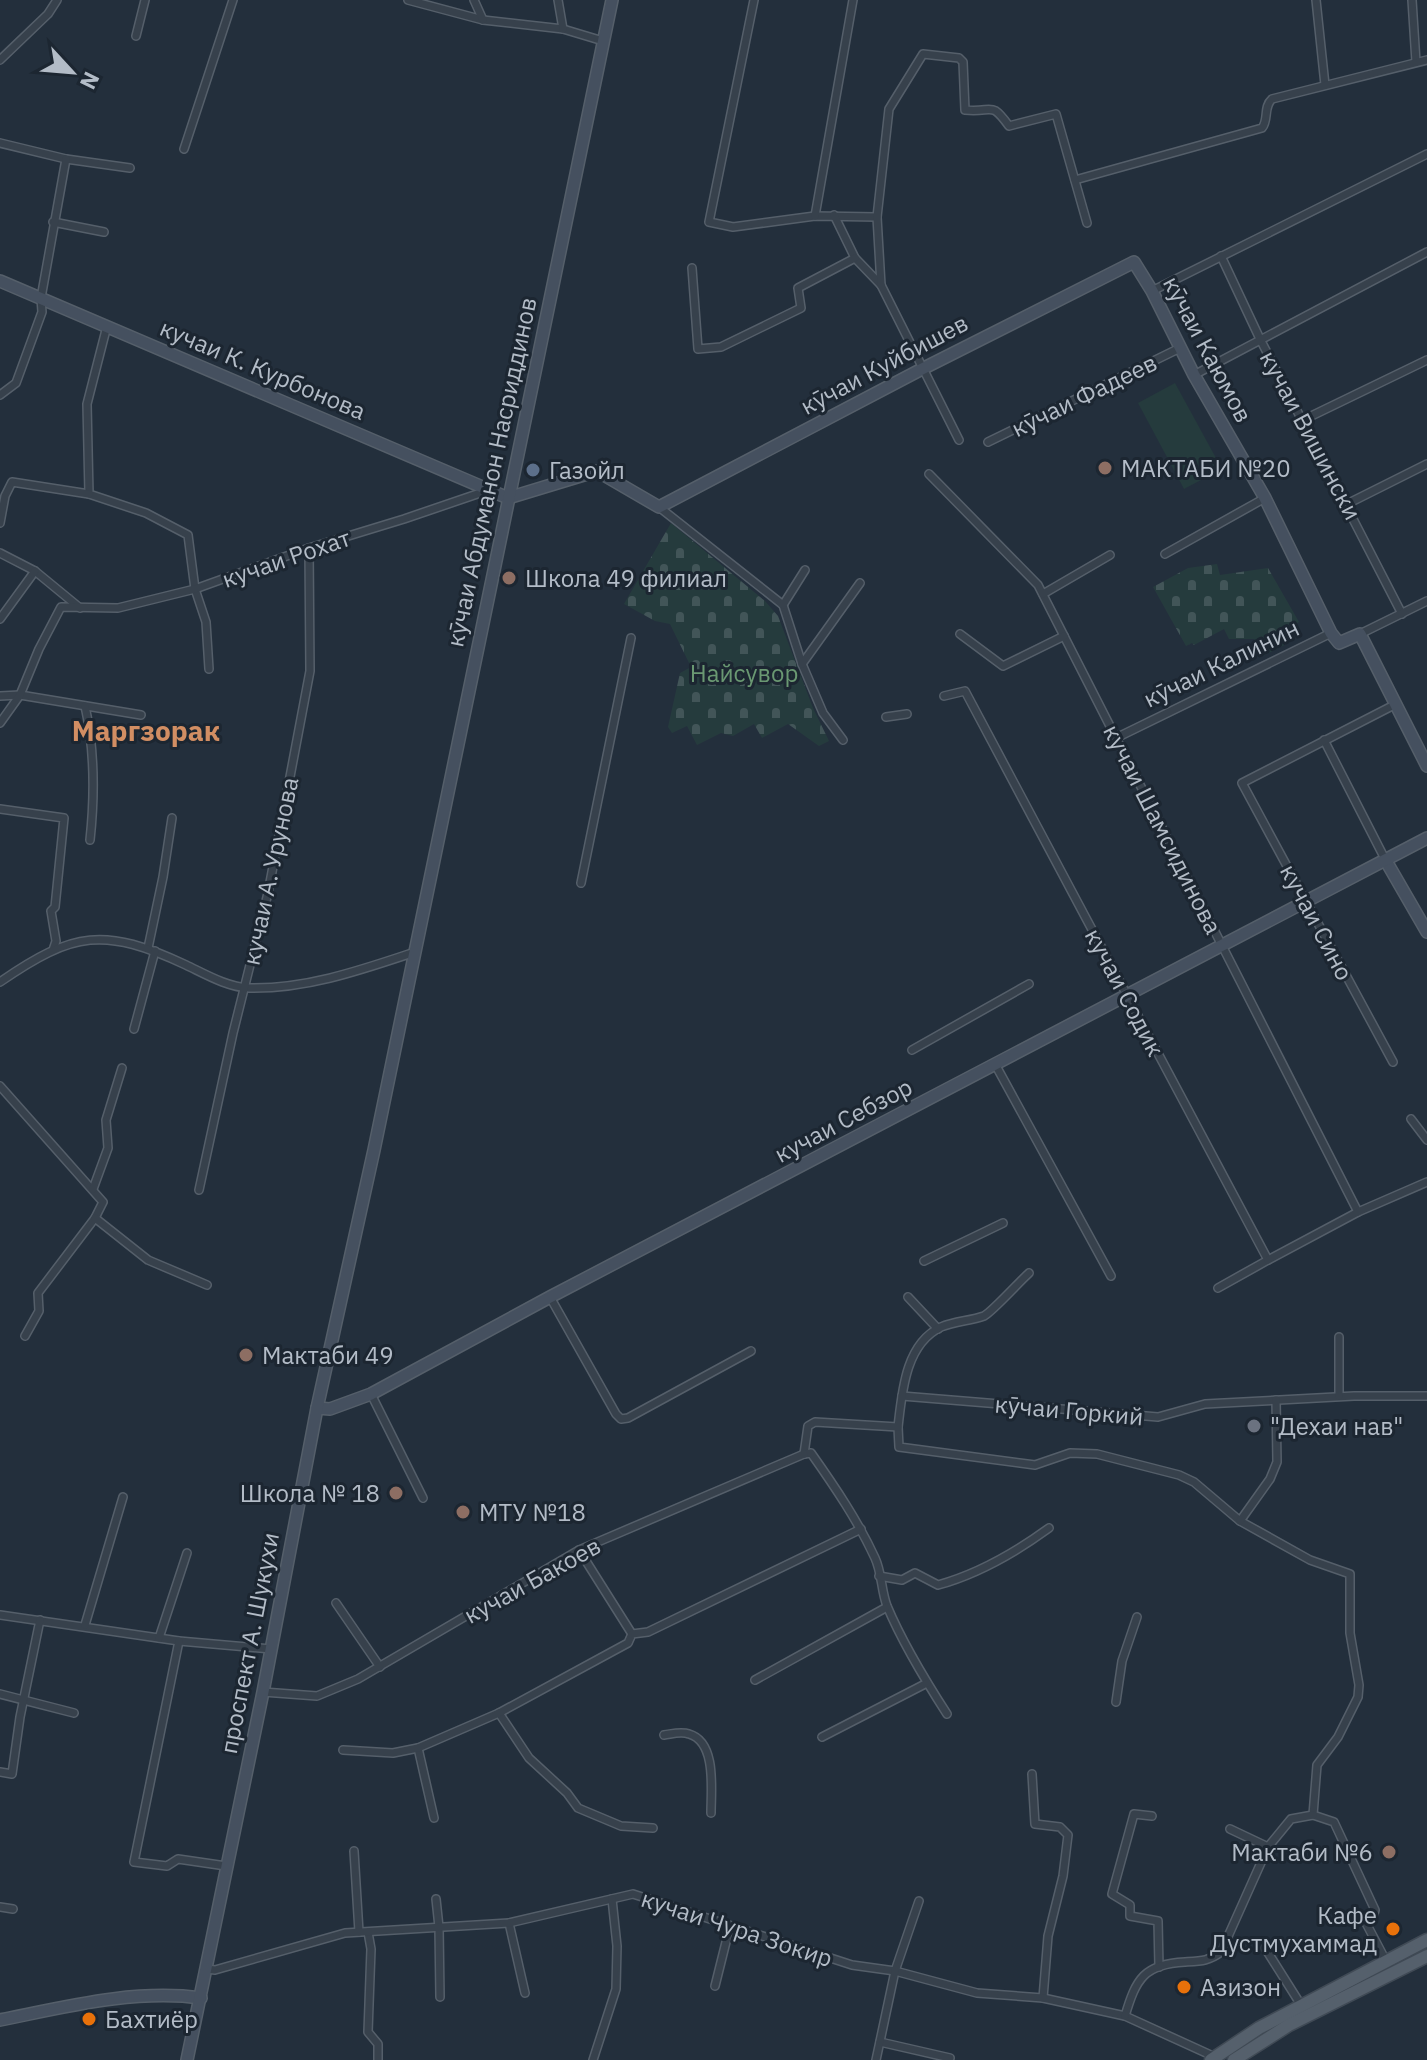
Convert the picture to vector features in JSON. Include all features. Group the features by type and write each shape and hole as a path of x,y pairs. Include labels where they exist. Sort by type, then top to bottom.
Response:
{"main road":[{"name":"кӯчаи Абдуманон Насриддинов","path":"415,952 612,0"},
{"name":"кӯчаи Каюмов","path":"1130,262 1138,264 1194,375 1265,498 1331,633"},
{"name":"кӯчаи Куйбишев","path":"659,507 1130,262"},
{"name":"кучаи К. Курбонова","path":"0,281 508,498"},
{"path":"508,498 597,471 659,507"},
{"name":"кӯчаи Калинин","path":"1331,633 1339,643 1360,634"},
{"path":"1360,634 1396,704 1422,742 1427,766"},
{"name":"кучаи Себзор","path":"317,1408 330,1409 371,1394 550,1297 1427,838"},
{"path":"1386,861 1427,932"},
{"name":"проспект А. Шукухи","path":"187,2060 263,1692 317,1408 415,952"},
{"path":"1213,2058 1259,2028 1427,1940"},
{"path":"1234,2060 1289,2025 1427,1956"},
{"path":"0,2020 88,2002 179,1995 201,1998"}],"street":[{"path":"0,60 48,14 57,0"},
{"path":"136,36 145,0"},
{"path":"184,149 233,0"},
{"path":"408,0 483,20 563,29 603,41"},
{"path":"474,0 483,20"},
{"path":"558,0 563,29"},
{"path":"754,0 709,222 733,227 815,216 877,217"},
{"path":"815,216 853,0"},
{"path":"1316,0 1325,85"},
{"path":"1412,0 1416,62"},
{"path":"881,285 877,217 889,109 923,54 959,58 963,62 965,110 992,109 1001,112 1009,126 1056,114 1087,223"},
{"path":"1075,180 1262,128 1266,122 1267,105 1272,99 1427,60"},
{"path":"0,143 66,159 130,168"},
{"path":"1152,291 1426,154"},
{"path":"0,395 16,383 42,312 41,298 66,159"},
{"path":"834,215 855,258 881,285 959,440"},
{"path":"53,222 104,232"},
{"path":"1194,375 1427,252"},
{"name":"кучаи Вишински","path":"1221,256 1260,339 1402,614"},
{"path":"692,268 698,349 721,347 801,308 798,288 855,258"},
{"path":"89,494 87,404 107,326"},
{"name":"кӯчаи Фадеев","path":"988,442 1180,348"},
{"path":"1303,420 1427,360"},
{"path":"1347,504 1427,464"},
{"name":"кучаи Шамсидинова","path":"929,474 1038,585 1358,1212"},
{"path":"0,523 5,496 12,482 89,494 146,513 188,535 195,589 206,622 209,669"},
{"name":"кучаи Рохат","path":"20,695 61,607 118,608 195,589 309,548 489,490"},
{"path":"1165,554 1265,498"},
{"path":"659,507 783,605 802,664 823,713 843,740"},
{"name":"кучаи А. Урунова","path":"199,1190 233,1033 268,893 310,671 309,548"},
{"path":"0,553 35,571 80,608"},
{"path":"1043,594 1110,555"},
{"path":"783,605 805,570"},
{"path":"0,619 35,571"},
{"path":"802,664 860,583"},
{"name":"кӯчаи Калинин","path":"1360,634 1427,601"},
{"name":"кӯчаи Калинин","path":"1116,738 1331,633"},
{"path":"960,634 1003,666 1064,636"},
{"path":"581,883 631,638"},
{"name":"кучаи Содик","path":"944,696 965,691 1268,1260"},
{"path":"0,723 20,695"},
{"path":"0,696 20,695 141,715"},
{"path":"1386,861 1324,740 1396,704"},
{"path":"85,706 93,743 94,795 90,840"},
{"path":"886,717 907,714"},
{"name":"кучаи Сино","path":"1324,740 1242,783 1393,1062"},
{"path":"0,809 64,818 55,907 51,911 56,941 53,950"},
{"path":"134,1029 151,950 172,818"},
{"path":"0,982 28,962 70,942 87,940 124,940 214,979 246,988 330,980 415,952"},
{"path":"912,1050 1029,984"},
{"path":"995,1064 1111,1276"},
{"path":"93,1189 108,1148 106,1120 122,1068"},
{"path":"0,1086 103,1202 95,1218 38,1293 39,1311 25,1336"},
{"path":"1411,1119 1427,1140"},
{"path":"1218,1288 1358,1212 1427,1182"},
{"path":"95,1218 148,1260 207,1285"},
{"path":"924,1261 1003,1223"},
{"path":"1029,1273 985,1316 964,1319 938,1329 918,1348 906,1373 898,1427 899,1447 1035,1465 1070,1453 1097,1454 1179,1475 1194,1482 1240,1521 1310,1560 1350,1574 1350,1633 1359,1685 1358,1697 1338,1737 1317,1765 1313,1815"},
{"path":"550,1297 621,1419 751,1351"},
{"path":"908,1297 938,1329"},
{"path":"1339,1337 1339,1396"},
{"path":"371,1394 423,1498"},
{"name":"кӯчаи Горкий","path":"902,1396 1158,1417 1205,1404 1339,1396 1427,1396"},
{"path":"1240,1521 1270,1479 1277,1462 1276,1400"},
{"path":"898,1427 815,1422 808,1426 804,1454 811,1453 855,1515 878,1563 887,1607 947,1714"},
{"name":"кучаи Бакоев","path":"263,1692 317,1696 358,1679 579,1550 804,1454"},
{"path":"85,1625 123,1497"},
{"path":"879,1576 902,1580 915,1573 938,1585 960,1579 1024,1546 1049,1528"},
{"path":"632,1634 648,1632 861,1529"},
{"path":"579,1550 632,1634"},
{"path":"159,1638 187,1553"},
{"path":"336,1603 380,1667"},
{"path":"755,1680 887,1607"},
{"path":"0,1615 179,1641 271,1649"},
{"path":"1116,1702 1122,1661 1137,1617"},
{"path":"0,1772 12,1774 40,1620"},
{"path":"343,1750 393,1753 418,1748 499,1713 628,1643 632,1634"},
{"path":"179,1641 134,1862 167,1866 178,1859 226,1866"},
{"path":"822,1737 927,1683"},
{"path":"0,1694 74,1713"},
{"path":"499,1713 529,1758 567,1793 578,1808 621,1826 653,1828"},
{"path":"664,1735 686,1732 698,1738 707,1748 711,1813"},
{"path":"418,1748 434,1818"},
{"path":"1032,1774 1035,1824 1060,1827 1068,1835 1063,1876 1048,1936 1043,1998"},
{"path":"1152,1816 1134,1814 1112,1894 1130,1905 1130,1916 1158,1921 1159,1967"},
{"path":"1125,2016 1133,1990 1144,1973 1174,1962 1210,1960 1221,1952 1268,1847 1291,1819 1313,1815 1334,1822 1375,1910 1373,1918 1366,1923 1386,1961"},
{"path":"1230,1829 1268,1847"},
{"path":"354,1851 364,1932 371,1949 368,2032 378,2044 378,2060"},
{"name":"кучаи Чура Зокир","path":"206,1969 215,1970 345,1933 509,1923 633,1894 852,1965 895,1971 977,1993 1043,1998 1125,2016 1213,2058"},
{"path":"436,1899 440,1997"},
{"path":"593,2060 616,1989 617,1946 612,1899"},
{"path":"876,2060 895,1971 919,1901"},
{"path":"0,1907 13,1909"},
{"path":"509,1923 525,1993"},
{"path":"715,1986 730,1926"},
{"path":"1265,1948 1301,2005"},
{"path":"880,2042 950,2058"}],"green space":[{"path":"1175,383 1222,469 1184,489 1138,403"},
{"name":"Найсувор","path":"671,523 765,601 778,616 829,741 819,746 788,724 762,738 754,724 733,736 721,733 697,745 687,726 672,733 668,727 680,673 691,667 670,624 655,621 624,604"},
{"path":"1217,564 1220,575 1268,568 1299,622 1287,628 1294,640 1263,656 1254,639 1229,639 1224,629 1186,646 1153,587 1188,568"}],"place":[{"name":"МАКТАБИ №20","path":"1105,468"},
{"name":"Газойл","path":"533,470"},
{"name":"Школа 49 филиал","path":"509,578"},
{"name":"Мактаби 49","path":"246,1355"},
{"name":"\"Дехаи нав\"","path":"1254,1426"},
{"name":"Школа № 18","path":"396,1493"},
{"name":"МТУ №18","path":"463,1512"},
{"name":"Мактаби №6","path":"1389,1852"},
{"name":"Кафе Дустмухаммад","path":"1393,1929"},
{"name":"Азизон","path":"1184,1987"},
{"name":"Бахтиёр","path":"89,2019"}],"district":[{"name":"Маргзорак","path":"146,730"}]}
